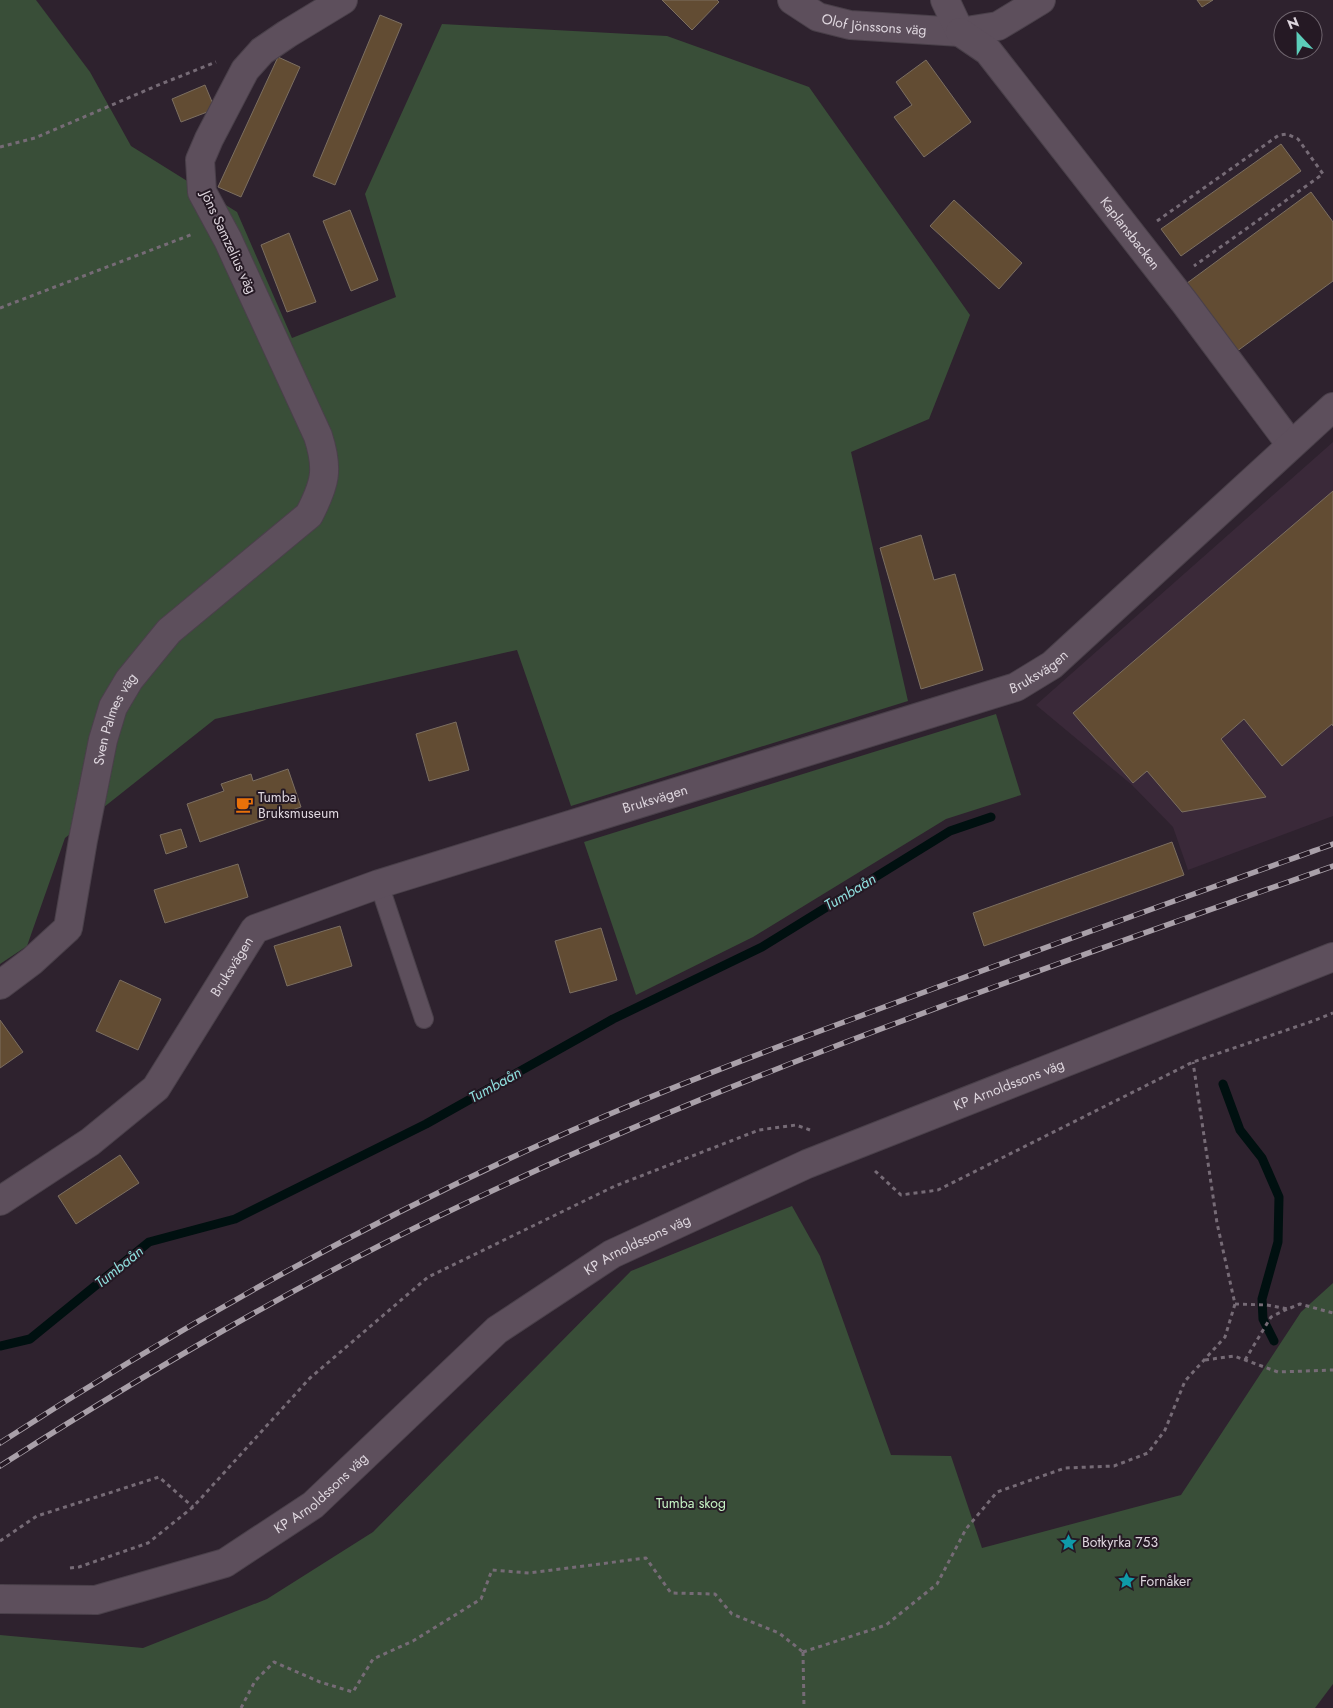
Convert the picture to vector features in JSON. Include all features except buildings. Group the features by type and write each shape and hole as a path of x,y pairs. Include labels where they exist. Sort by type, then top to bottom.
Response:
{"street":[{"name":"Jöns Samzelius väg","path":"317,500 322,489 325,473 323,452 318,436 228,240 202,192 200,160 245,70 262,51 343,0"},
{"name":"Olof Jönssons väg","path":"792,0 818,18 850,25 960,32 998,26 1041,0"},
{"path":"945,0 960,32"},
{"name":"Kaplansbacken","path":"960,32 988,50 1134,237 1291,445"},
{"name":"Bruksvägen","path":"0,1200 90,1142 156,1088 255,929 380,884 1016,687 1052,665 1333,407"},
{"name":"Sven Palmes väg","path":"0,985 32,961 68,928 103,740 113,707 129,680 169,631 298,526 309,516 317,500"},
{"name":"KP Arnoldssons väg","path":"0,1599 96,1600 226,1563 313,1505 497,1330 612,1254 807,1164 1333,958"}],"lane":[{"path":"380,884 424,1018"}],"path":[{"path":"0,147 35,138 217,62"},
{"path":"1134,237 1280,135 1287,134 1298,139 1323,174 1170,284"},
{"path":"0,308 218,224"},
{"path":"875,1171 901,1195 938,1190 1193,1062 1333,1013"},
{"path":"804,1652 886,1626 937,1584 966,1529 997,1492 1065,1468 1114,1466 1148,1453 1165,1430 1185,1381 1225,1337 1235,1304 1217,1223 1193,1062"},
{"path":"69,1568 79,1567 148,1542 192,1507 310,1378 428,1277 615,1186 759,1130 796,1125 811,1130"},
{"path":"1235,1304 1267,1305 1288,1309"},
{"path":"1245,1360 1271,1318 1300,1304 1333,1312"},
{"path":"1205,1360 1234,1356 1278,1372 1333,1370"},
{"path":"0,1541 37,1516 159,1477 192,1507"},
{"path":"241,1708 255,1681 274,1662 320,1682 353,1692 373,1658 413,1642 481,1599 492,1570 529,1573 646,1558 671,1593 716,1594 732,1614 778,1633 804,1652"},
{"path":"804,1652 804,1708"}],"shaded area":[{"path":"1333,442 1333,816 1188,870 1173,827 1132,785 1036,705"}],"green space":[{"path":"0,0 36,0 90,72 131,146 237,212 292,338 396,297 365,194 442,24 667,36 809,87 970,315 929,419 851,452 908,701 571,806 517,650 215,719 65,838 27,946 0,964"},
{"path":"996,714 1021,795 946,819 753,937 636,995 584,842"},
{"name":"Tumba skog","path":"792,1206 820,1256 891,1455 951,1456 982,1548 1181,1495 1301,1312 1333,1283 1333,1684 1315,1708 0,1708 0,1635 143,1648 267,1599 373,1532 631,1271"}],"waterway":[{"name":"Tumbaån","path":"0,1346 30,1339 149,1242 235,1219 426,1124 613,1019 762,947 950,831 991,817"},
{"path":"1223,1084 1240,1130 1262,1158 1279,1197 1278,1242 1262,1299 1263,1319 1274,1341"}],"railway":[{"path":"0,1443 153,1348 310,1258 390,1216 553,1139 663,1092 800,1038 1333,844"},
{"path":"0,1466 160,1367 269,1305 379,1246 544,1167 766,1073 992,988 1333,866"}],"place":[{"name":"Tumba Bruksmuseum","path":"244,805"},
{"name":"Botkyrka 753","path":"1068,1542"},
{"name":"Fornåker","path":"1126,1581"}]}
